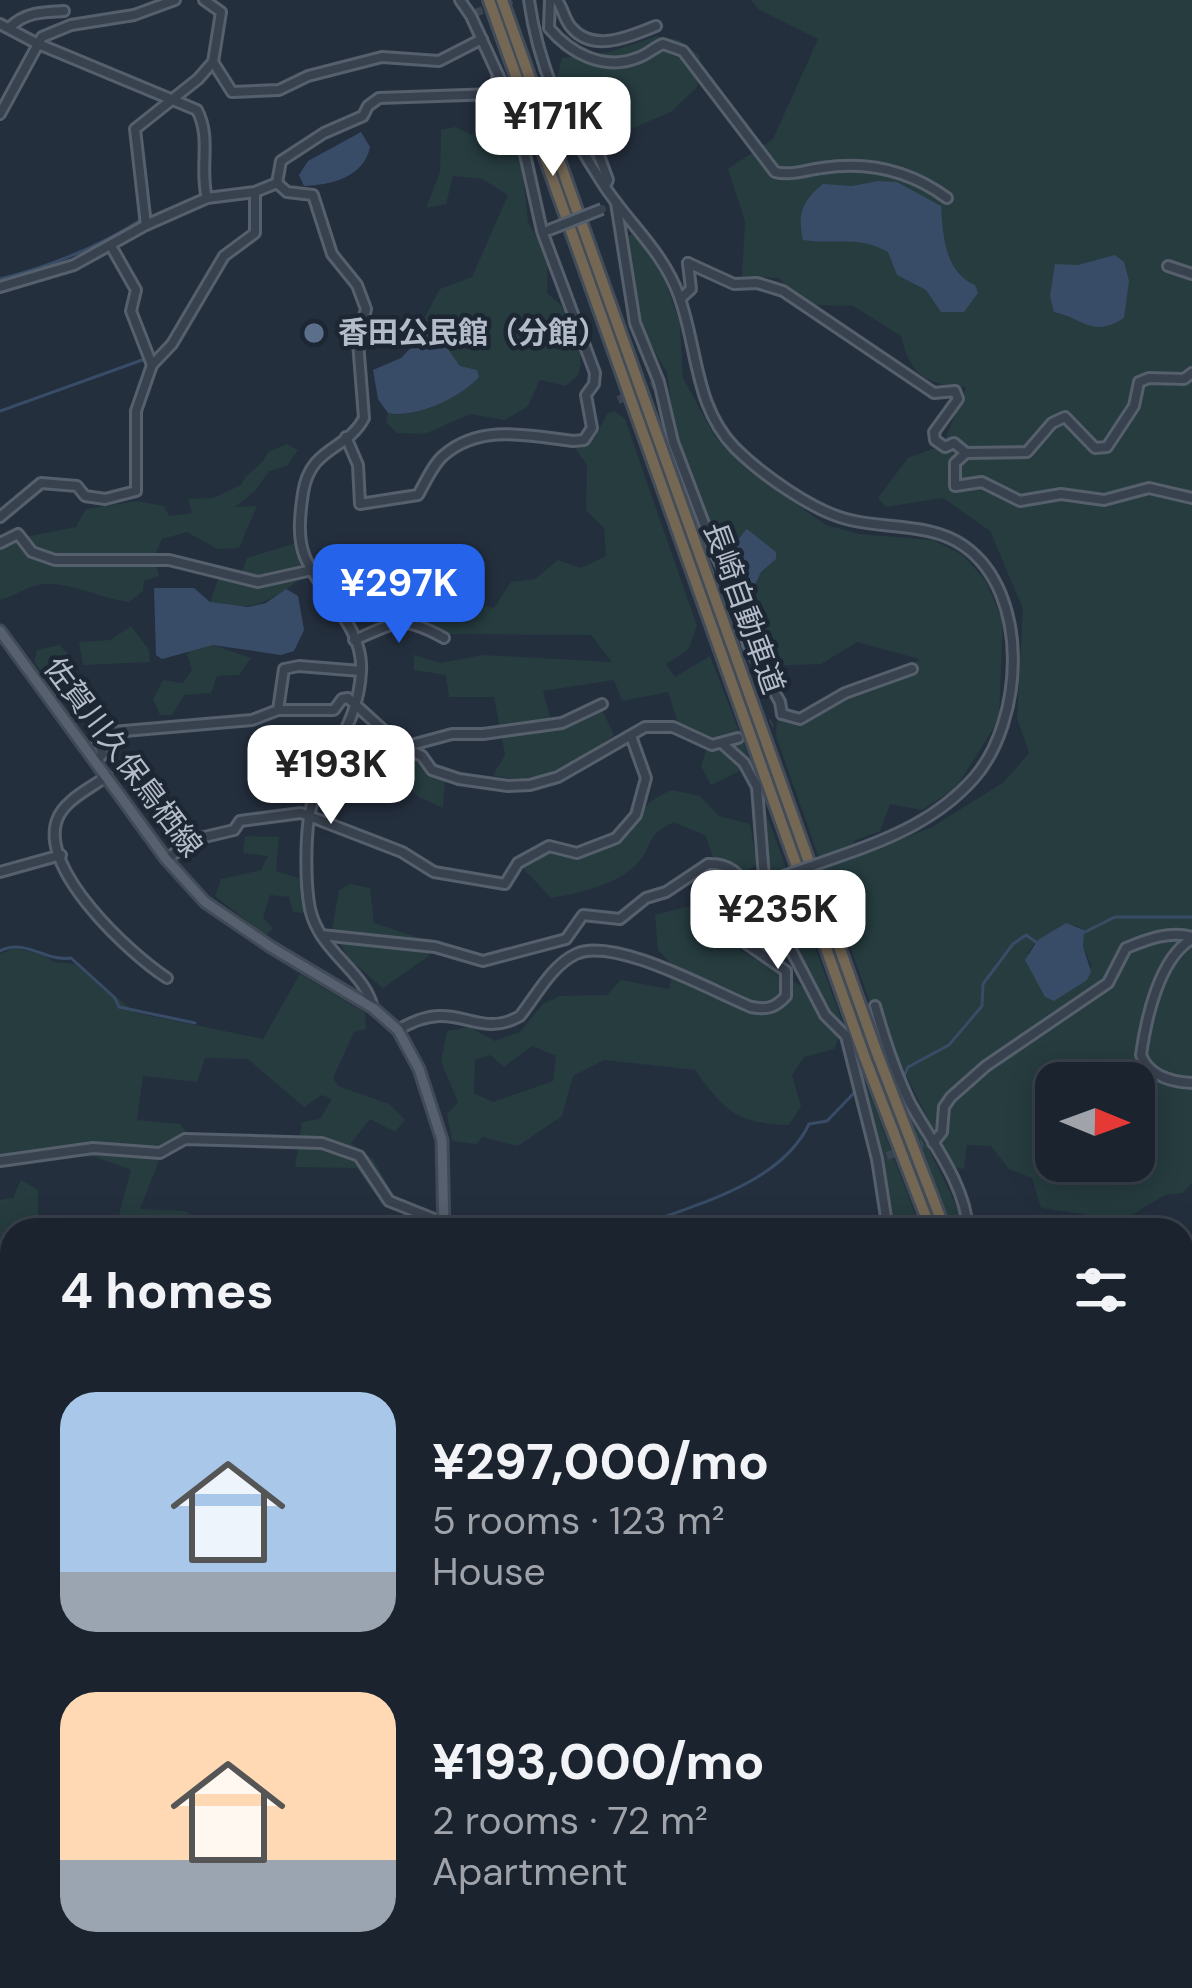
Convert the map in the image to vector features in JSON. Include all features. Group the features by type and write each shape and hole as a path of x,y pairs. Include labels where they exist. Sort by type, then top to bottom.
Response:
{"highway":[{"name":"長崎自動車道","path":"489,0 926,1218"},
{"name":"長崎自動車道","path":"502,0 877,1053 940,1218"}],"main road":[{"name":"佐賀川久保鳥栖線","path":"0,631 166,859 225,917 373,1008 398,1030 419,1069 442,1140 445,1218"}],"street":[{"path":"0,114 36,43 71,25 134,15 175,0"},
{"path":"146,225 135,129 213,62 221,12 204,0"},
{"path":"346,437 358,465 360,504 418,495 440,458 490,433 584,440 592,428 586,395 596,373 545,230 522,136 473,14 460,0"},
{"path":"398,1030 430,1014 449,1013 484,1025 510,1022 561,964 590,950 620,953 751,1007 777,1006 786,996 786,971 744,941 736,929 736,908 748,891 890,839 922,822 988,761 1006,710 1012,659 1007,606 981,563 965,547 924,530 834,516 732,445 709,410 680,298 656,250 604,187 545,74 529,0"},
{"path":"553,0 571,28 596,40 624,39 656,26"},
{"path":"553,0 548,28 563,45 592,60 630,61 663,44 683,51 775,172 870,165 910,177 947,198"},
{"path":"5,26 36,12 64,11"},
{"path":"5,26 200,114 207,198"},
{"path":"213,62 232,92 247,93 279,90 308,76 382,57 439,61 482,39"},
{"path":"498,74 495,94 502,115 522,136"},
{"path":"277,183 281,161 324,133 363,116 379,98 495,94"},
{"path":"584,116 608,179 604,187"},
{"path":"0,286 74,265 207,198 277,183"},
{"path":"277,183 287,192 314,195 332,254 356,285 366,309 358,342 364,418 322,453 305,481 301,539 312,570 354,640 362,671 356,702 309,816 309,896 320,935 367,991 373,1008"},
{"path":"0,517 41,484 77,486 86,496 105,499 133,494 136,411 152,364 172,344 224,256 254,233 255,191"},
{"path":"545,230 616,201"},
{"path":"616,201 635,323 674,442 716,555 728,574 748,646 780,702 782,715"},
{"path":"111,246 136,290 131,311 152,364"},
{"path":"680,298 691,289 688,262 734,284 757,283 783,291 934,393 955,391 956,407 934,432 935,440 945,447 954,443 966,453 1027,452 1052,423 1065,417 1095,448 1107,447 1134,406 1139,382 1184,380 1192,373"},
{"path":"1168,266 1192,274"},
{"path":"966,453 956,464 955,485 982,482 1012,500 1060,494 1104,500 1149,488 1192,498"},
{"path":"0,543 18,534 32,552 55,560 169,560 258,582 312,570"},
{"path":"354,640 401,621 412,621 444,638"},
{"path":"278,710 284,669 362,671"},
{"path":"772,722 782,715 800,719 845,693 912,669"},
{"path":"96,761 103,754 96,738 101,734 252,720 278,710 334,710 342,699 356,702 402,747 422,756 432,770 446,777 518,786 558,777 645,727 668,726 712,745 738,738"},
{"path":"402,747 452,734 562,723 602,704"},
{"path":"166,859 196,839 234,830 240,821 286,812 309,816 402,852 434,872 505,884 518,863 549,846 578,854 616,838 636,814 646,778 630,735"},
{"path":"723,744 744,763 757,788 769,882 787,942 818,1002 846,1036 882,1158 887,1218"},
{"path":"107,776 60,813 54,836 97,918 139,959 167,978"},
{"path":"0,872 61,856"},
{"path":"320,935 435,947 483,961 566,939 583,914 620,920 646,898 666,892 708,864 737,872 748,891"},
{"path":"929,1141 942,1132 944,1107 951,1097 986,1066 1108,982 1126,948 1150,938 1181,934 1192,938"},
{"path":"1192,938 1169,964 1141,1055 1157,1075 1192,1083"},
{"path":"874,1006 901,1082 967,1218"},
{"path":"0,1161 93,1148 160,1153 185,1139 322,1143 358,1156 389,1201 426,1218"}],"green space":[{"path":"751,0 1192,0 1192,1183 1183,1193 1165,1195 1126,1218 1041,1208 1032,1178 1009,1169 991,1146 967,1145 964,1169 952,1167 870,1003 776,736 777,720 803,723 847,698 901,677 919,659 857,642 821,664 763,666 747,629 744,600 746,591 753,589 761,572 776,559 735,548 734,571 712,534 675,432 667,373 639,323 627,238 633,232 663,274 680,324 683,378 714,435 745,468 826,525 859,534 933,540 963,555 986,581 1003,621 999,719 956,788 922,810 890,804 880,831 854,841 845,862 932,827 1004,782 1029,753 1017,718 1023,609 990,531 943,498 886,507 878,498 908,458 943,445 966,387 922,376 909,361 901,336 853,306 812,305 778,278 742,276 745,221 728,169 773,139 818,39 758,9","holes":["1074,925 1083,929 1083,946 1092,967 1027,954 1038,940"]},
{"path":"657,36 679,40 700,56 697,87 671,112 628,130 612,151 569,102 557,77 562,58 610,52"},
{"path":"490,125 520,145 528,222 548,257 547,293 576,328 581,349 579,374 566,386 540,380 528,406 505,420 470,414 425,434 397,433 386,422 388,413 420,411 442,401 471,385 476,370 460,366 448,351 453,328 438,320 428,329 425,317 440,289 472,277 508,195 482,179 453,176 446,204 426,208 440,172 441,130 455,127 472,135"},
{"path":"615,411 625,419 697,626 688,650 666,664 675,677 710,656 752,765 711,785 701,766 710,738 678,723 668,692 622,701 614,680 543,691 553,729 602,710 614,735 557,770 509,778 493,775 505,755 494,697 449,697 446,675 414,670 414,655 441,663 483,655 612,662 591,635 442,634 410,618 406,608 437,598 494,608 511,582 535,579 558,560 581,568 606,556 604,528 586,510 587,465 575,448 595,438 607,414"},
{"path":"287,444 298,450 287,466 269,471 235,507 257,506 239,548 217,549 187,532 162,539 154,557 159,576 144,581 143,591 129,602 54,584 0,600 0,546 76,527 86,509 137,501 164,506 169,516 192,513 188,499 213,498 241,485 268,452"},
{"path":"296,543 302,577 281,593 249,606 210,602 221,571 241,574 247,558"},
{"path":"131,626 149,650 150,662 83,665 79,642 110,640"},
{"path":"59,645 75,668 73,696 97,720 96,729 86,728 34,662 37,650"},
{"path":"213,645 251,658 239,675 217,676 211,693 184,695 172,715 160,715 153,699 163,680 183,683 192,670 187,654 199,646"},
{"path":"401,751 445,780 443,808 419,797 389,771"},
{"path":"672,790 700,796 719,816 750,824 757,865 746,871 713,857 706,836 674,822 653,837 641,860 626,873 584,891 551,898 522,867 552,852 596,853 621,835 655,799"},
{"path":"762,802 845,1029 805,970 783,919 763,849"},
{"path":"245,836 279,837 276,871 301,879 305,913 293,912 289,897 270,895 263,918 273,928 266,936 215,896 221,879 261,870 268,856 243,853"},
{"path":"350,884 370,888 374,923 425,940 429,956 383,988 350,960 332,930 339,890"},
{"path":"705,902 726,913 740,950 806,989 820,1019 840,1036 834,1049 804,1057 792,1075 801,1106 789,1125 744,1118 724,1105 695,1070 604,1060 573,1076 562,1116 518,1146 482,1137 477,1144 452,1141 447,1114 458,1102 441,1062 447,1031 469,1027 495,1041 520,1032 543,1004 560,996 607,995 621,980 669,989 674,967 658,950 655,915","holes":["532,1046 556,1056 553,1081 493,1102 474,1093 475,1060 490,1055 504,1067"]},
{"path":"15,948 75,964 136,1013 263,1039 300,974 365,1013 366,1029 354,1032 333,1078 338,1086 389,1104 405,1120 395,1132 370,1119 351,1143 373,1159 390,1189 382,1204 357,1168 295,1167 302,1122 320,1119 332,1099 322,1095 304,1107 248,1059 205,1058 197,1082 143,1076 137,1120 180,1124 187,1133 166,1143 140,1209 186,1211 194,1218 118,1218 131,1170 96,1157 0,1156 0,954"},
{"path":"866,1084 916,1218 893,1218"},
{"path":"900,1090 960,1213 958,1218 947,1218"},
{"path":"21,1180 38,1190 38,1218 0,1218 0,1200 13,1198"}],"water":[{"path":"361,132 370,147 361,166 335,181 304,186 299,175 308,161"},
{"path":"897,182 941,206 952,262 978,293 964,312 941,312 926,290 897,275 888,252 877,247 803,240 803,208 823,184"},
{"path":"1115,255 1124,262 1129,281 1124,318 1096,327 1054,312 1050,296 1055,264 1078,265"},
{"path":"438,320 451,321 449,351 460,366 477,370 479,377 437,405 411,413 388,413 378,399 373,370 401,358"},
{"path":"747,529 776,552 776,559 761,572 753,589 746,591 735,559 737,543"},
{"path":"154,588 194,588 210,602 248,607 266,603 286,589 298,596 304,630 294,651 281,655 213,645 162,659 156,655"},
{"path":"1066,923 1084,930 1083,946 1091,972 1087,980 1054,1001 1045,997 1025,960 1038,940"}],"waterway":[{"path":"0,279 75,254 144,218"},
{"path":"0,411 145,359"},
{"path":"1083,933 1115,917 1192,917"},
{"path":"904,1076 908,1067 949,1045 982,1006 983,984 1013,944 1026,935 1036,942"},
{"path":"0,951 18,947 71,958 119,1007 195,1023"},
{"path":"661,1218 755,1178 777,1163 809,1124 827,1121 854,1093"}],"tunnel":[{"path":"475,13 512,0"},
{"path":"618,400 653,385"},
{"path":"738,738 772,723"},
{"path":"887,1156 923,1143"}],"place":[{"name":"香田公民館（分館）","path":"314,333"}]}
